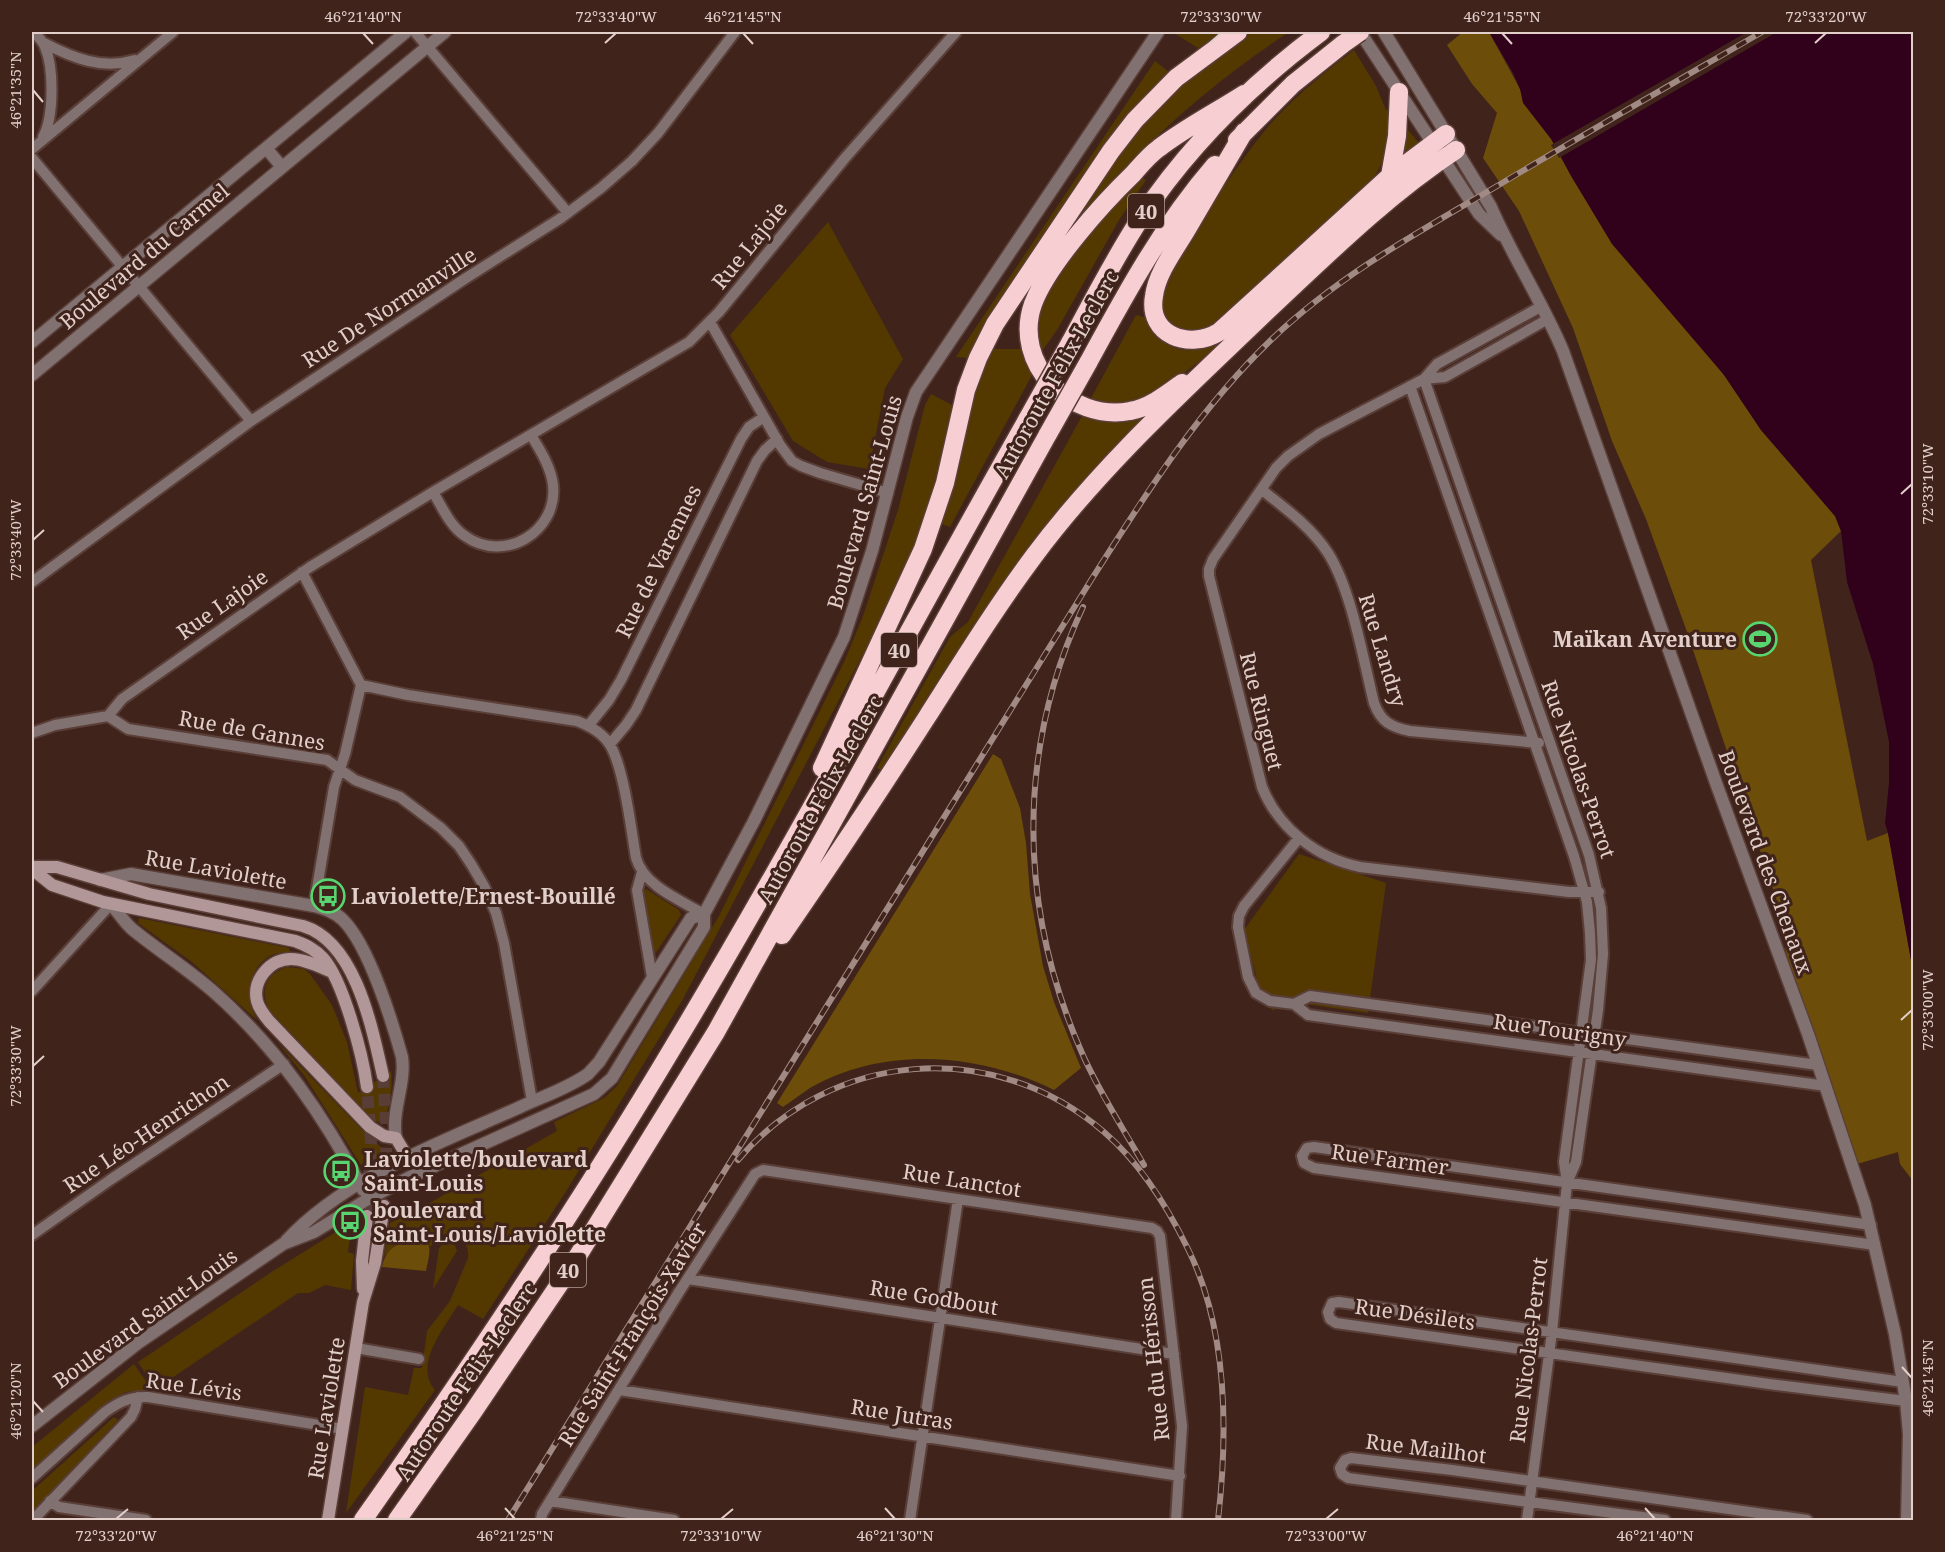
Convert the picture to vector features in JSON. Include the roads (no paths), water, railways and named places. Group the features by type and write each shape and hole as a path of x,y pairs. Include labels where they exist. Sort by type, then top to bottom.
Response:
{"highway":[{"path":"770,882 923,549 945,483 966,390 978,358 995,324 1111,151 1135,120 1181,74 1238,32"},
{"name":"Autoroute Félix-Leclerc","path":"363,1521 491,1334 600,1166 686,1027 770,882 1125,244 1149,205 1196,145 1244,94 1321,32"},
{"name":"Autoroute Félix-Leclerc","path":"398,1521 468,1421 575,1260 728,1012 1144,262 1167,226 1199,184 1244,132 1293,84 1360,32"},
{"path":"1390,176 1397,136 1399,92"},
{"path":"1224,352 1171,391 1141,408 1127,412 1107,412 1079,404 1050,384 1033,354 1029,324 1037,295 1053,270 1124,182 1157,149 1244,94"},
{"path":"1244,132 1168,262 1155,290 1153,303 1157,319 1169,333 1180,339 1202,340 1220,332 1390,176 1444,146"},
{"path":"728,1012 839,854 989,621 1036,554 1114,461 1224,352 1444,146"}],"main road":[{"name":"Rue Laviolette","path":"32,868 57,867 148,894 303,926 324,936 338,949 351,970 374,1037 383,1076"},
{"name":"Rue Laviolette","path":"32,868 52,885 80,896 295,941 318,952 332,972 355,1035 367,1087"},
{"path":"332,972 298,960 277,963 268,968 258,982 256,994 259,1006 269,1021 370,1127 384,1136 396,1138 408,1158"},
{"name":"Rue Laviolette","path":"328,1521 363,1302 375,1263 384,1206"},
{"name":"Rue Laviolette","path":"363,1302 362,1261 367,1216"}],"street":[{"path":"34,32 44,43 83,60 119,64 140,59"},
{"path":"36,146 173,32"},
{"name":"Boulevard du Carmel","path":"32,342 406,32"},
{"path":"415,32 568,213"},
{"name":"Boulevard du Carmel","path":"32,375 445,32"},
{"name":"Rue De Normanville","path":"32,582 251,421 568,213 611,180 653,140 735,32"},
{"name":"Rue Lajoie","path":"108,716 122,699 302,572 433,492 679,349 710,322 845,158 956,32"},
{"name":"Boulevard Saint-Louis","path":"283,1244 314,1232 415,1174 586,1098 604,1087 612,1078 704,927 704,914 754,821 838,650 862,584 907,417 916,392 1158,32"},
{"name":"Boulevard des Chenaux","path":"1360,32 1399,92 1444,146"},
{"name":"Boulevard des Chenaux","path":"1384,32 1479,214 1504,238 1542,306 1582,400 1720,794 1826,1086 1871,1225 1895,1334 1909,1434 1907,1521"},
{"path":"36,146 47,128 50,112 49,67 44,43"},
{"path":"266,148 282,167"},
{"path":"32,158 251,421"},
{"name":"Rue Ringuet","path":"1424,379 1437,364 1542,306"},
{"name":"Rue Ringuet","path":"1548,319 1445,377 1424,379 1306,442 1283,461 1262,490 1213,559 1209,576 1260,782 1276,813 1299,838 1331,857 1354,865 1554,891 1599,892"},
{"path":"710,322 787,455 801,466 888,493"},
{"name":"Rue Nicolas-Perrot","path":"1424,379 1589,855 1599,892 1603,954 1595,1034 1576,1162 1567,1183"},
{"name":"Rue Nicolas-Perrot","path":"1410,386 1569,841 1585,893 1590,933 1591,960 1564,1162 1567,1183 1552,1332 1527,1521"},
{"name":"Rue de Varennes","path":"588,726 609,700 621,680 741,439 749,428 764,417"},
{"path":"433,492 451,522 472,541 499,547 509,546 526,539 546,519 553,502 554,492 551,474 531,435"},
{"path":"609,744 636,710 757,461 777,439"},
{"name":"Rue Landry","path":"1262,490 1291,513 1315,537 1334,564 1348,601 1374,703 1384,722 1410,731 1550,744"},
{"path":"302,572 361,685 345,754 334,787 314,906"},
{"path":"361,685 408,695 571,720 601,734 609,744 618,763 636,858 642,872 654,883 704,914"},
{"path":"32,733 55,725 108,716"},
{"name":"Rue de Gannes","path":"108,716 128,729 325,759 355,780 400,798 422,812 451,837 477,873 496,913 504,943 532,1101"},
{"name":"Rue Tourigny","path":"1299,838 1244,906 1238,921 1238,934 1248,977 1256,993 1270,1001 1294,1004 1308,1015 1826,1086"},
{"path":"642,872 637,890 652,977"},
{"name":"Rue Laviolette","path":"99,880 131,874 314,906 337,915 362,947 387,1012 403,1066 395,1122 396,1138"},
{"path":"32,991 111,904 130,928 174,959 223,1000 284,1064 333,1136 368,1199"},
{"name":"Boulevard Saint-Louis","path":"32,1426 138,1343 283,1244 306,1219 360,1184 408,1158 577,1081 592,1071 691,918 704,914"},
{"name":"Rue Tourigny","path":"1294,1004 1310,996 1818,1065"},
{"name":"Rue Léo-Henrichon","path":"32,1235 284,1064"},
{"name":"Rue Farmer","path":"1871,1225 1314,1146 1307,1148 1302,1156 1304,1163 1314,1168 1875,1245"},
{"path":"408,1158 415,1174"},
{"name":"Rue Lanctot","path":"759,1170 1152,1228 1157,1231"},
{"name":"Rue Saint-François-Xavier","path":"541,1521 542,1514 619,1390 759,1170"},
{"path":"910,1521 958,1199"},
{"name":"Rue du Hérisson","path":"1157,1231 1160,1236 1182,1426 1176,1521"},
{"name":"Rue Godbout","path":"688,1279 1174,1354"},
{"name":"Rue Désilets","path":"1903,1382 1339,1302 1332,1303 1328,1312 1330,1319 1336,1323 1906,1401"},
{"path":"356,1348 419,1359"},
{"name":"Rue Jutras","path":"619,1390 1180,1476"},
{"path":"38,1518 50,1501 131,1417 138,1397"},
{"name":"Rue Lévis","path":"32,1478 105,1412 124,1400 138,1397 343,1429"},
{"name":"Rue Mailhot","path":"1665,1521 1348,1478 1342,1474 1340,1468 1344,1460 1351,1458 1807,1521"},
{"path":"50,1501 58,1507 146,1521"},
{"path":"550,1502 674,1521"}],"tunnel":[{"path":"383,1076 387,1136 384,1206"},
{"path":"367,1087 371,1142 367,1216"}],"railway":[{"path":"508,1520 1093,577 1175,452 1221,394 1272,339 1350,276 1434,223 1762,32"},
{"path":"1083,607 1061,662 1046,717 1036,773 1033,830 1037,886 1046,942 1061,998 1082,1053 1144,1165"},
{"path":"738,1160 776,1123 819,1096 866,1078 915,1069 964,1070 1013,1081 1061,1101 1104,1132 1141,1171 1171,1217 1201,1280 1211,1313 1222,1382 1223,1452 1218,1520"}],"place":[{"name":"Maïkan Aventure","path":"1760,639"},
{"name":"Laviolette/Ernest-Bouillé","path":"328,896"},
{"name":"Laviolette/boulevard Saint-Louis","path":"341,1171"},
{"name":"boulevard Saint-Louis/Laviolette","path":"350,1222"}]}
